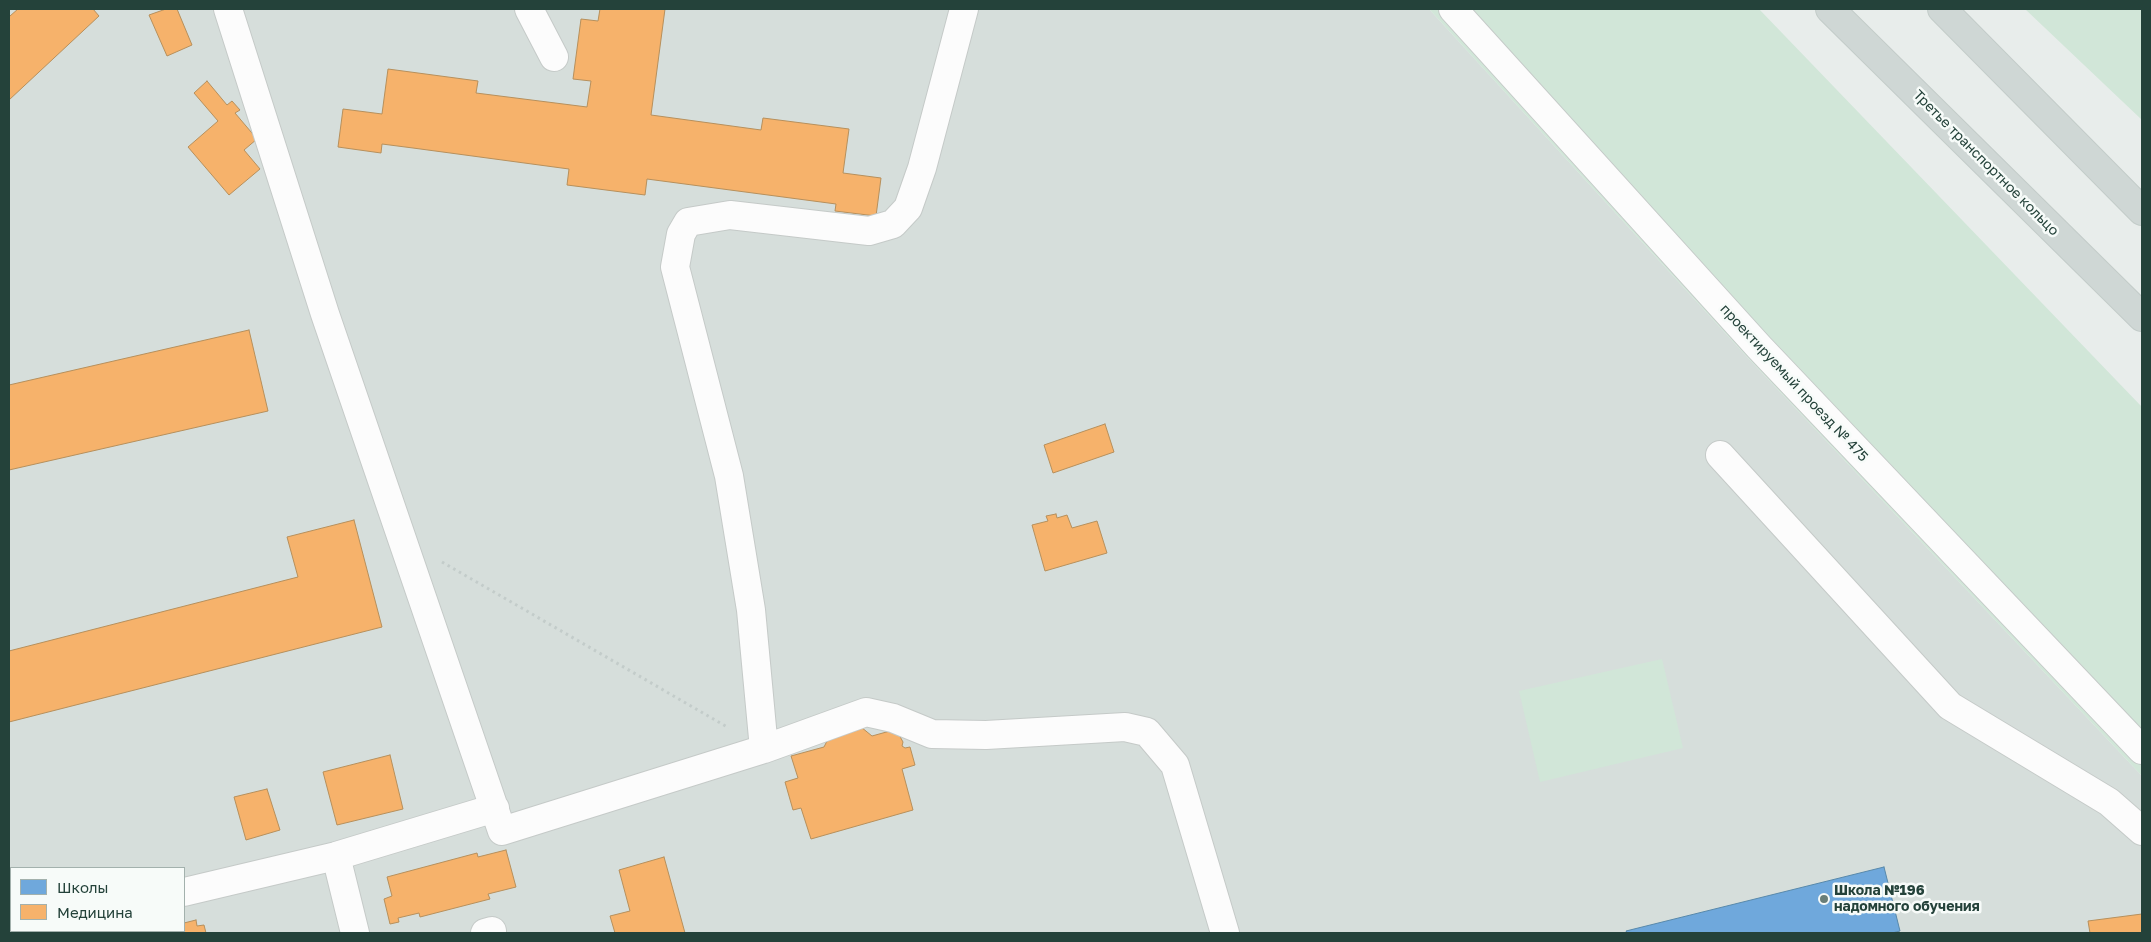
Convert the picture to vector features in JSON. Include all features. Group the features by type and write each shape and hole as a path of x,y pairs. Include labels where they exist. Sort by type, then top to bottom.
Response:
{"main road":[{"name":"Третье транспортное кольцо","path":"1830,9 2139,316"},
{"path":"1942,9 2142,211"}],"street":[{"path":"228,9 325,314 502,831 764,749 866,712 893,718 932,734 986,735 1125,727 1147,732 1175,765 1225,933"},
{"path":"529,9 554,57"},
{"path":"764,749 751,610 729,476 675,267 681,234 688,222 730,215 869,231 893,224 908,208 922,168 964,9"},
{"name":"проектируемый проезд № 475","path":"1453,9 1759,347 2142,750"},
{"path":"1720,455 1950,706 2109,802 2142,831"},
{"path":"185,892 336,856 495,808"},
{"path":"336,856 355,933"}],"path":[{"path":"402,540 764,749"}],"shaded area":[{"path":"9,9 1429,9 1748,358 2142,776 2142,933 9,933"}],"green space":[{"path":"1429,9 1759,9 2142,407 2142,776 1748,358"},
{"path":"2025,9 2142,9 2142,120"},
{"path":"1662,659 1683,748 1540,782 1519,691"}],"building: Школы":[{"name":"Школа №196 надомного обучения","path":"1884,867 1900,931 1892,933 1627,933 1626,931"}],"building: Медицина":[{"path":"18,9 93,9 99,16 9,100 9,14 10,16"},
{"path":"166,9 177,9 192,45 167,56 149,15"},
{"path":"600,9 665,9 651,115 761,130 763,118 849,129 843,173 881,178 876,216 835,211 836,204 647,179 645,195 567,185 569,169 382,144 381,153 338,147 343,109 382,114 388,69 478,81 476,93 587,107 591,81 573,79 581,19 598,21"},
{"path":"207,81 227,105 232,101 240,110 235,113 257,139 244,150 260,169 229,195 188,147 218,121 194,93"},
{"path":"249,330 268,411 9,470 9,385"},
{"path":"1105,424 1114,452 1053,473 1044,445"},
{"path":"1056,514 1057,518 1067,515 1072,528 1097,521 1107,553 1045,571 1032,525 1048,521 1046,516"},
{"path":"354,520 382,627 9,722 9,651 298,577 287,537"},
{"path":"861,727 872,736 890,731 898,733 903,742 902,746 905,748 910,747 915,765 902,769 913,810 811,839 801,808 793,810 785,782 798,778 791,756 824,747 830,735"},
{"path":"390,755 403,809 337,825 323,772"},
{"path":"267,789 280,830 246,840 234,797"},
{"path":"506,850 516,887 488,894 490,899 420,917 419,913 398,918 399,922 390,924 384,899 392,896 387,877 477,853 478,857"},
{"path":"664,857 685,933 615,933 610,916 630,911 619,870"},
{"path":"2142,914 2142,933 2090,933 2088,921"},
{"path":"196,920 197,926 204,925 206,933 142,933 185,932 185,923"}],"place":[{"name":"Школа №196 надомного обучения","path":"1824,899"}]}
